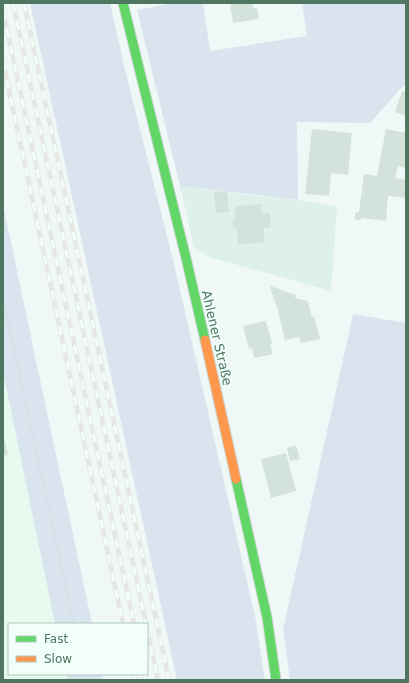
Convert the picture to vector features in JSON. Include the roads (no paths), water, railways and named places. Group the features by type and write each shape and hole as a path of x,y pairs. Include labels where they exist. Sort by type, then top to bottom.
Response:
{"main road":[{"name":"Ahlener Straße","path":"123,3 186,258 267,617 276,680"}],"railway":[{"path":"13,3 146,623"},
{"path":"24,3 169,680"},
{"path":"3,11 134,623"},
{"path":"3,62 123,623"},
{"path":"148,634 158,680"},
{"path":"134,675 135,680"},
{"path":"144,675 146,680"}]}
